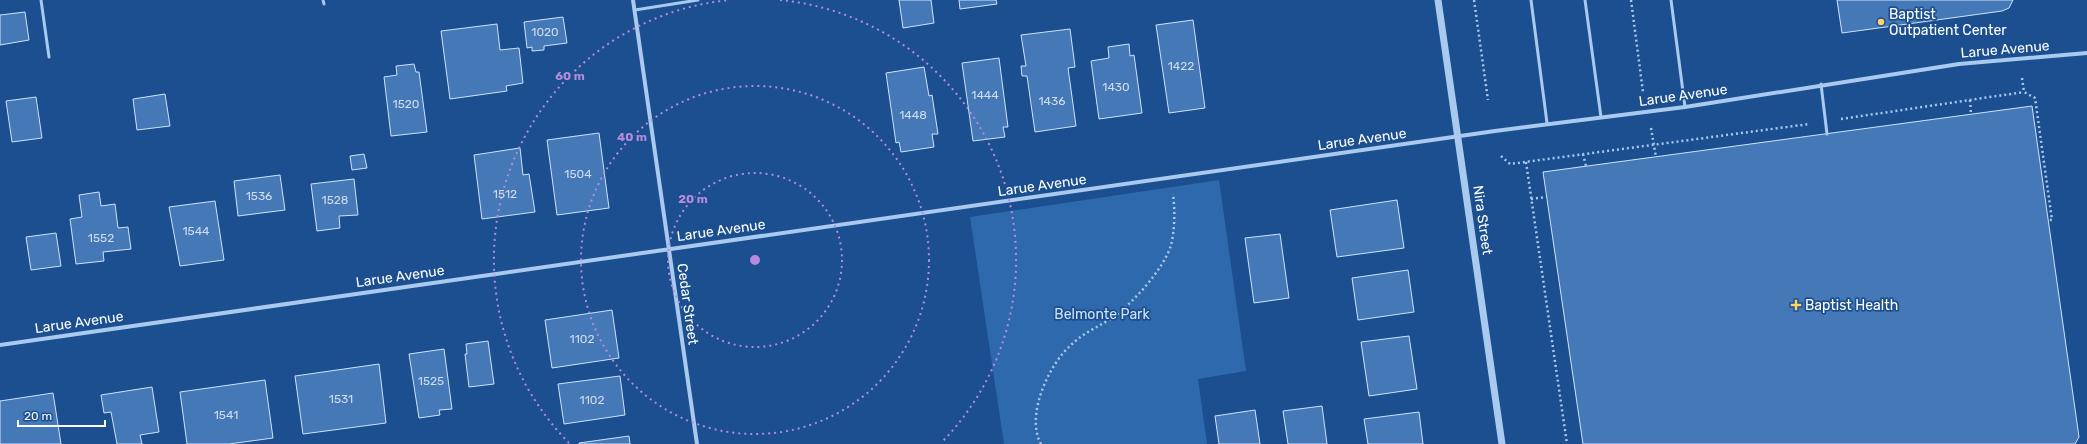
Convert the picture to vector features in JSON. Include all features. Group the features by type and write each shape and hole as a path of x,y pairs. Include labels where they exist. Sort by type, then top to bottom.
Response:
{"street":[{"name":"Cedar Street","path":"633,0 696,444"},
{"name":"Nira Street","path":"1438,0 1502,444"},
{"name":"Larue Avenue","path":"0,345 1547,123 1684,107 1821,84 1959,64 2087,53"}],"lane":[{"path":"41,0 49,57"},
{"path":"323,0 324,4"},
{"path":"635,10 698,0"},
{"path":"1531,0 1547,123"},
{"path":"1585,0 1601,117"},
{"path":"1671,0 1684,107"},
{"path":"1821,84 1827,134"}],"path":[{"path":"1474,0 1488,100"},
{"path":"1631,0 1644,92"},
{"path":"2022,78 2024,92"},
{"path":"1501,156 1510,164 1826,121 2024,92 2035,98 2052,220 2048,220"},
{"path":"1970,100 1971,114"},
{"path":"1650,123 1656,157"},
{"path":"1583,154 1586,166"},
{"path":"1526,162 1567,444"},
{"path":"1041,444 1036,427 1036,411 1042,390 1054,365 1070,345 1091,330 1112,318 1147,285 1171,246 1175,211 1171,178"},
{"path":"1531,200 1546,197"}],"green space":[{"name":"Belmonte Park","path":"1219,180 1246,371 1198,379 1207,444 1004,444 970,217"}],"building":[{"path":"899,0 931,0 934,23 903,28"},
{"path":"959,0 996,0 997,4 960,9"},
{"name":"Baptist Outpatient Center","path":"1837,0 2013,0 2009,8 2002,11 1842,33"},
{"path":"25,12 29,40 0,45 0,15"},
{"path":"563,17 567,43 544,46 544,50 532,51 532,47 527,48 524,22"},
{"path":"1193,20 1205,108 1169,113 1156,25"},
{"path":"497,24 500,50 519,48 523,83 506,86 507,91 450,99 441,31"},
{"path":"1070,29 1075,67 1068,68 1076,126 1035,132 1027,76 1022,76 1021,66 1026,66 1021,35"},
{"path":"1129,44 1130,56 1134,55 1142,113 1099,119 1091,61 1109,58 1108,47"},
{"path":"999,58 1008,127 1003,127 1005,137 973,141 962,63"},
{"path":"414,64 416,72 419,72 427,132 391,136 384,77 397,75 396,66"},
{"path":"924,67 929,96 932,95 938,134 932,134 934,147 901,152 899,142 896,143 886,73"},
{"path":"165,94 170,126 137,130 133,99"},
{"path":"36,97 42,138 12,142 6,101"},
{"path":"2032,106 2079,437 2075,444 1583,444 1543,172"},
{"path":"599,133 609,208 557,215 547,140"},
{"path":"520,148 523,175 529,174 535,212 482,219 474,155"},
{"path":"364,154 367,168 352,170 350,156"},
{"path":"280,175 285,210 238,216 234,181"},
{"path":"354,179 358,215 339,216 340,228 317,231 311,184"},
{"path":"99,192 101,206 115,204 118,228 128,227 131,249 103,252 104,261 76,264 70,219 82,217 79,195"},
{"path":"1397,200 1404,248 1337,257 1330,210"},
{"path":"215,201 224,260 180,266 169,207"},
{"path":"56,233 61,266 31,270 26,237"},
{"path":"1280,234 1289,298 1254,303 1245,238"},
{"path":"1408,270 1414,312 1358,320 1352,278"},
{"path":"612,310 619,358 552,368 545,320"},
{"path":"1409,336 1417,389 1369,396 1361,342"},
{"path":"488,341 494,384 469,387 465,354 467,354 466,344"},
{"path":"444,349 452,409 439,410 440,415 419,418 409,354"},
{"path":"379,364 386,423 303,434 295,376"},
{"path":"620,376 625,415 564,424 558,384"},
{"path":"265,380 273,438 229,444 187,444 180,392"},
{"path":"152,387 159,432 140,435 142,444 117,444 111,412 104,413 101,395"},
{"path":"53,393 61,444 0,444 0,401"},
{"path":"1322,406 1327,444 1288,444 1283,411"},
{"path":"1255,410 1260,444 1219,444 1215,416"},
{"path":"1419,412 1423,444 1368,444 1364,419"},
{"path":"629,436 630,444 579,444 579,443"}],"place":[{"name":"Baptist Outpatient Center","path":"1881,22"},
{"name":"Baptist Health","path":"1796,305"}]}
